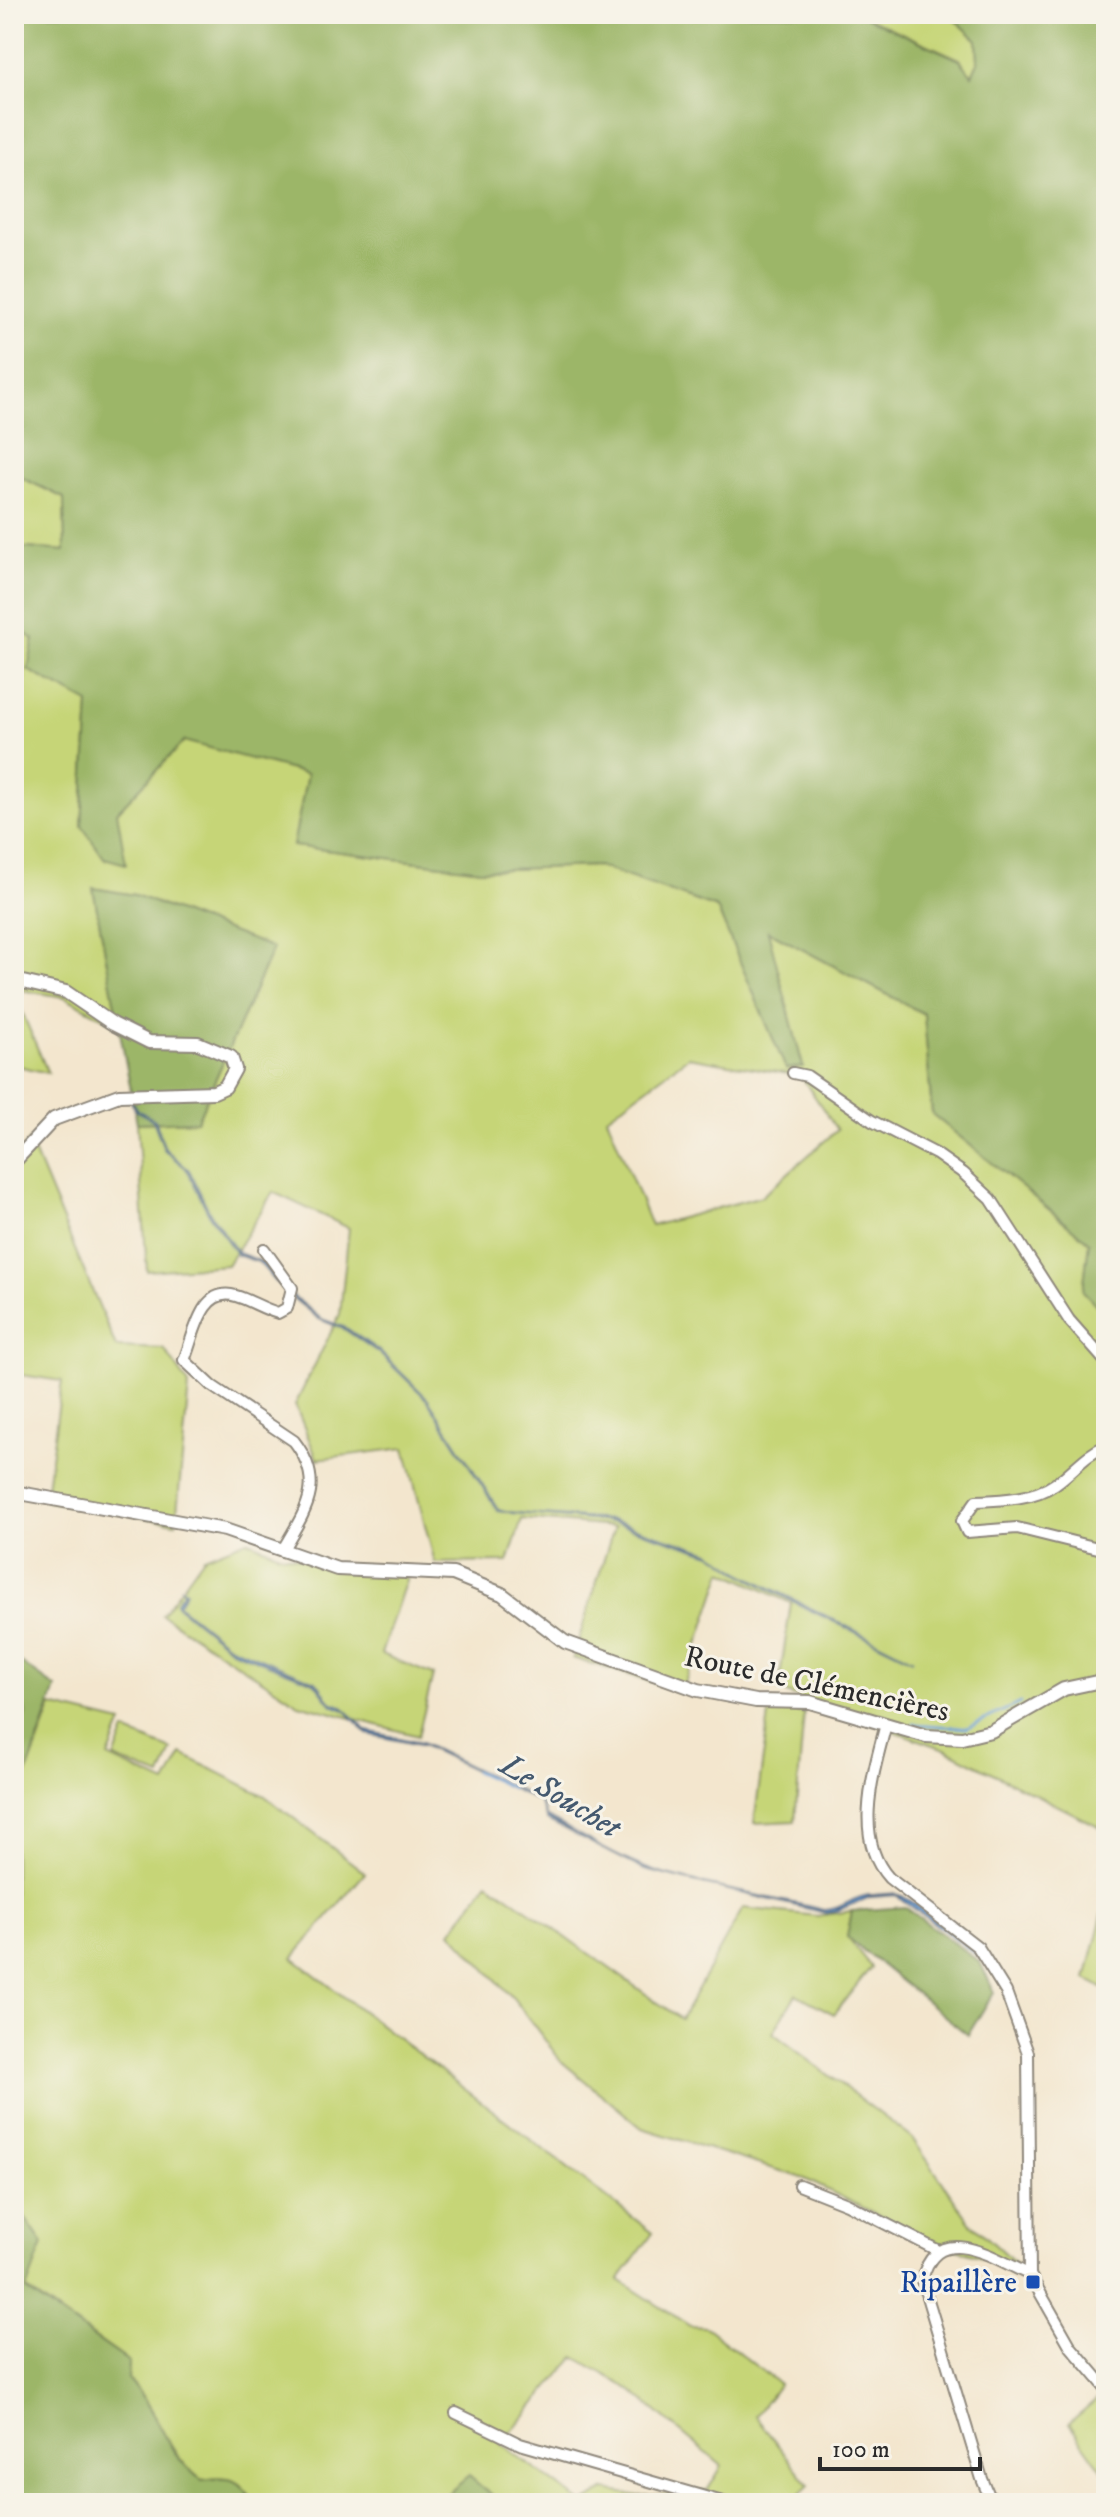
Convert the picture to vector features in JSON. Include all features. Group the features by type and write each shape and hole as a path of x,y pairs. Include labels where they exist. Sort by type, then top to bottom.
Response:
{"street":[{"path":"14,980 66,992 113,1024 149,1042 210,1046 231,1057 235,1069 225,1087 214,1092 119,1095 54,1119 14,1162"},
{"path":"793,1073 807,1076 872,1121 936,1154 963,1173 991,1199 1069,1320 1106,1362"},
{"path":"264,1249 292,1288 287,1308 278,1313 234,1295 217,1297 204,1308 184,1360 212,1386 294,1441 304,1453 310,1466 310,1501 282,1551"},
{"path":"1106,1446 1081,1459 1055,1484 1028,1496 976,1501 962,1521 967,1532 1017,1528 1106,1550"},
{"name":"Route de Clémencières","path":"14,1492 187,1521 225,1530 351,1571 433,1572 471,1579 502,1594 565,1642 698,1690 756,1701 810,1702 926,1736 962,1738 991,1731 1064,1689 1106,1680"},
{"path":"886,1724 875,1759 869,1815 870,1837 879,1867 907,1893 978,1947 1006,1992 1027,2046 1030,2275 1071,2347 1106,2388"},
{"path":"799,2185 824,2193 939,2251 969,2248 1030,2275"},
{"path":"939,2251 925,2265 922,2280 924,2295 992,2503"},
{"path":"456,2413 534,2449 726,2503"}],"green space":[{"path":"14,14 859,14 960,60 972,75 978,62 977,40 949,14 1106,14 1106,1315 1083,1291 1089,1242 932,1114 924,1014 768,931 803,1067 786,1069 717,908 598,866 481,870 293,846 307,774 184,741 117,812 126,864 104,858 82,826 89,703 28,670 34,639 14,628 14,547 65,551 64,498 14,474"},
{"path":"859,14 949,14 977,40 978,62 972,76 960,59"},
{"path":"14,474 64,498 65,551 14,547"},
{"path":"14,628 34,638 28,670 89,702 82,825 105,859 117,812 184,741 308,774 293,846 481,870 598,866 717,908 786,1069 803,1066 767,930 924,1014 932,1114 1089,1242 1083,1291 1106,1315 1106,1830 945,1749 778,1690 791,1603 723,1571 682,1691 573,1658 614,1527 522,1519 508,1562 435,1563 405,1448 317,1459 295,1405 340,1314 349,1228 273,1192 227,1265 147,1271 137,1123 197,1121 273,948 135,895 93,888 119,1026 65,997 14,989","holes":["688,1057 801,1076 837,1130 762,1196 651,1226 607,1117"]},
{"path":"93,888 135,895 273,948 197,1121 137,1123"},
{"path":"14,993 48,1073 14,1065"},
{"path":"29,1140 116,1347 164,1349 189,1385 176,1523 45,1501 62,1381 14,1374 14,1161"},
{"path":"247,1540 279,1554 407,1577 381,1654 433,1675 418,1736 299,1704 162,1615 204,1557"},
{"path":"14,1658 56,1688 27,1773 14,1793 14,1736 26,1714 20,1695 14,1693"},
{"path":"52,1706 122,1723 108,1757 166,1784 182,1754 265,1796 365,1873 293,1958 653,2233 619,2280 690,2326 706,2327 779,2384 755,2416 809,2485 791,2503 582,2503 493,2503 496,2500 469,2477 436,2503 255,2503 239,2484 220,2478 202,2480 189,2469 128,2379 129,2362 26,2289 43,2244 14,2202 14,1793 27,1773","holes":["575,2357 631,2390 722,2466 707,2491 639,2496 606,2490 582,2503 501,2444"]},
{"path":"770,1708 804,1713 795,1821 754,1823"},
{"path":"125,1731 172,1750 161,1777 114,1758"},
{"path":"488,1882 681,2019 743,1908 817,1916 852,1911 847,1937 871,1967 834,2014 796,1994 773,2033 912,2138 970,2222 1023,2270 927,2239 803,2178 642,2128 561,2061 513,1998 451,1932"},
{"path":"1106,1900 1106,1990 1086,1979"},
{"path":"905,1907 980,1962 994,1992 968,2035 847,1937 852,1911"},
{"path":"14,2202 43,2244 26,2290 129,2362 128,2379 139,2391 170,2445 189,2470 202,2480 220,2478 239,2484 255,2503 14,2503"},
{"path":"1106,2392 1106,2475 1069,2424"},
{"path":"469,2476 497,2500 493,2503 436,2503"}],"water":[{"path":"128,1097 137,1110 155,1120 165,1149 189,1170 210,1213 238,1253 263,1262 286,1290 321,1319 346,1328 379,1351 428,1399 498,1509 509,1512 498,1511 427,1399 379,1353 344,1329 319,1319 283,1290 259,1262 237,1255 210,1216 186,1168 165,1151 153,1120 135,1110"},
{"path":"537,1515 611,1520 714,1555 612,1522"},
{"path":"720,1559 743,1574 913,1660 741,1574"},
{"path":"180,1586 186,1591 178,1605 228,1645 316,1681 331,1702 342,1706 367,1731 421,1743 540,1802 425,1746 368,1734 345,1710 332,1705 314,1682 232,1650 177,1606 176,1602 184,1591"},
{"path":"546,1816 614,1854 547,1820"},
{"path":"622,1858 666,1875 645,1870"},
{"path":"722,1888 823,1910 864,1896 895,1894 926,1911 982,1958 896,1895 870,1897 826,1913"}],"waterway":[{"path":"914,1724 967,1728 1020,1703"},
{"name":"Le Souchet","path":"475,1771 512,1788"},
{"name":"Le Souchet","path":"941,1926 976,1953"}],"place":[{"name":"Ripaillère","path":"1033,2282"}]}
